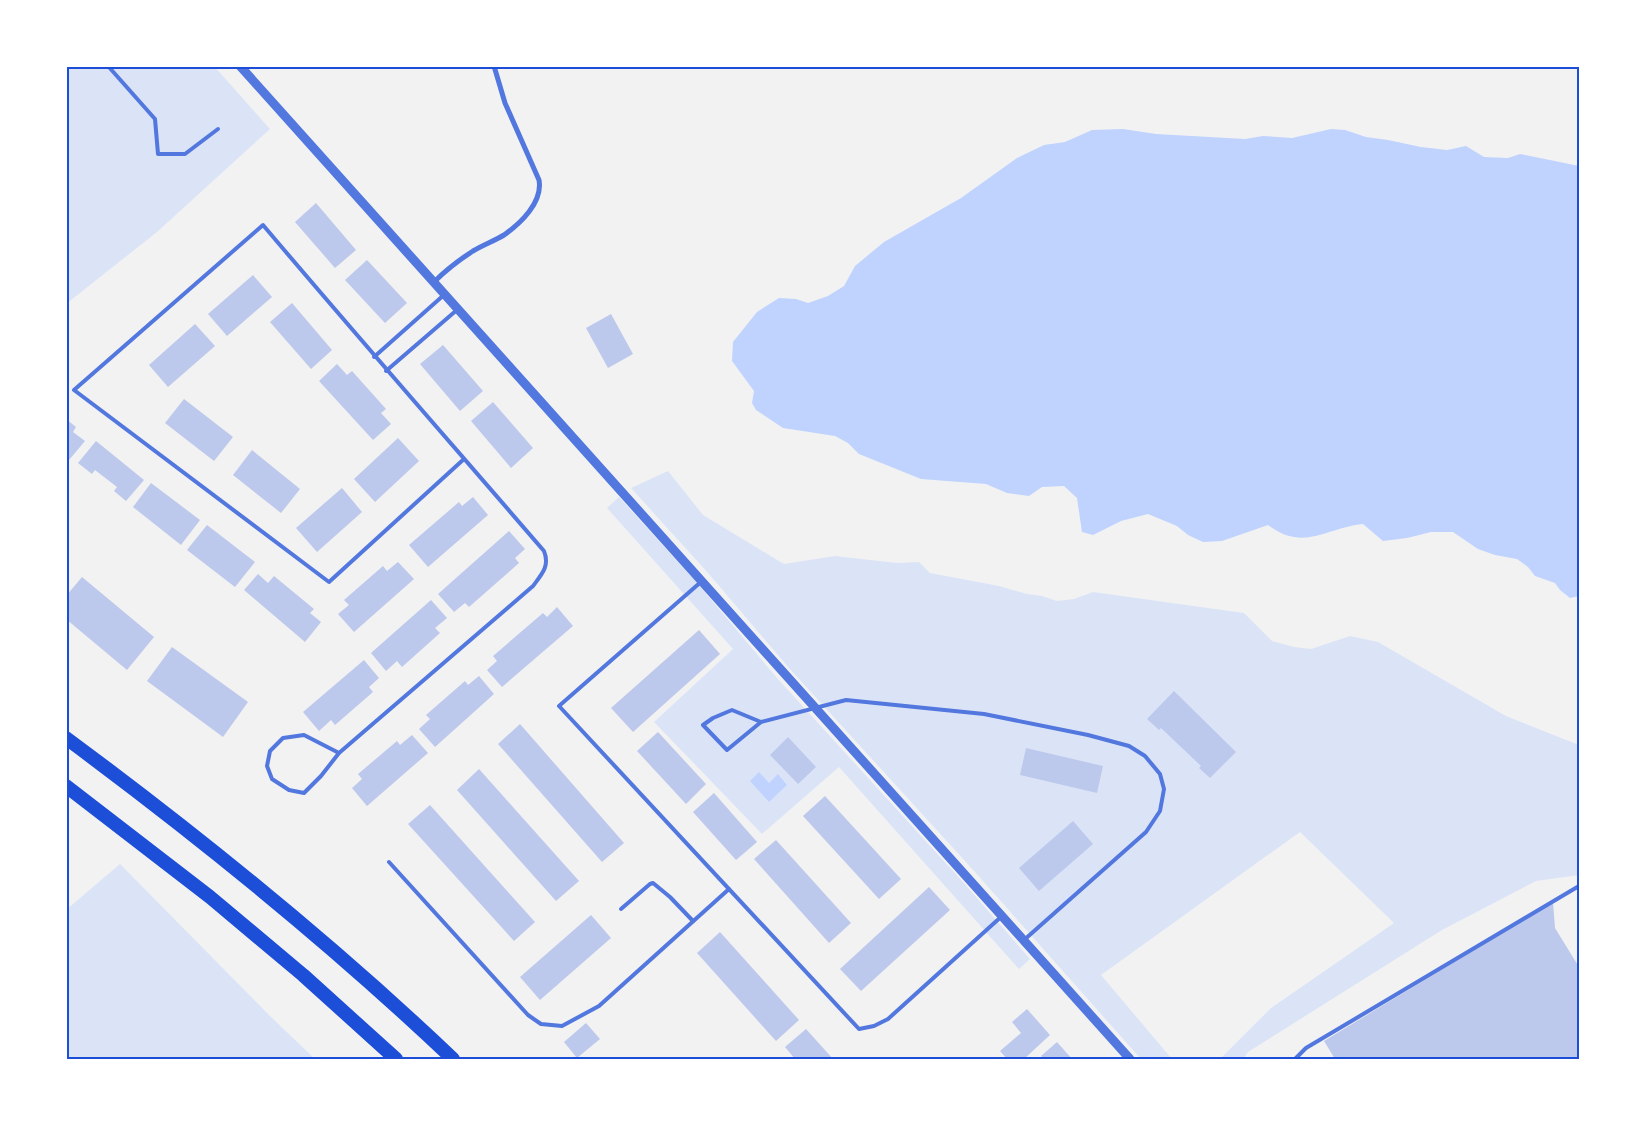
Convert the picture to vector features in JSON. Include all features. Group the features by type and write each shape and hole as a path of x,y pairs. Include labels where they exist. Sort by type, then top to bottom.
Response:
{"highway":[{"path":"66,738 142,794 326,943 453,1059"},
{"path":"66,786 210,897 303,975 392,1056"}],"street":[{"path":"240,66 1130,1059"},
{"path":"434,282 447,269 503,235 517,224 539,196 541,189 539,180 505,103 494,66"}],"lane":[{"path":"108,66 155,119 158,154 185,154 218,129"},
{"path":"339,753 304,735 283,738 270,751 267,766 272,779 289,790 304,793 321,776 339,753 533,586 545,570 547,558 544,551 464,459 386,371 263,225 74,390 330,582 464,459"},
{"path":"374,357 445,294"},
{"path":"386,371 458,309"},
{"path":"702,581 559,706 859,1028 874,1026 888,1020 1002,916"},
{"path":"761,722 732,710 713,718 704,725 727,750 761,722 846,700 984,714 1088,735 1129,746 1145,756 1160,774 1164,789 1160,811 1146,832 1024,940"},
{"path":"389,862 528,1015 541,1024 562,1026 599,1006 728,889"},
{"path":"621,909 646,886 653,883 670,897 693,921"},
{"path":"1295,1059 1306,1048 1579,886"}],"shaded area":[{"path":"66,66 214,66 270,129 157,232 66,304"},
{"path":"668,471 703,515 784,564 835,556 897,563 919,562 930,573 999,586 1057,601 1074,599 1093,592 1244,613 1272,641 1294,647 1311,649 1350,636 1378,642 1506,716 1579,745 1579,875 1536,881 1442,930 1248,1052 1243,1059 1220,1059 1271,1008 1394,923 1300,832 1101,975 1172,1059 1141,1059 975,872 789,668 709,574 631,488"},
{"path":"619,497 698,584 777,678 963,882 1030,959 1019,969 839,767 762,834 654,722 733,649 607,508"},
{"path":"120,864 315,1059 66,1059 66,910"}],"water":[{"path":"1123,129 1156,134 1245,139 1263,136 1292,138 1331,129 1345,130 1366,137 1421,147 1447,150 1466,146 1484,157 1508,158 1520,154 1579,166 1579,596 1570,598 1555,583 1535,576 1528,567 1517,559 1495,555 1478,549 1453,532 1431,532 1383,541 1363,524 1304,538 1281,533 1268,525 1222,541 1203,542 1188,535 1177,526 1148,514 1121,521 1093,535 1082,532 1077,498 1064,486 1042,487 1029,496 1007,493 986,484 921,479 859,454 848,443 835,436 783,428 756,410 752,403 754,391 732,361 733,342 757,312 779,298 796,299 808,303 828,296 844,286 855,266 884,242 961,198 1017,158 1044,145 1065,142 1092,130"},
{"path":"759,772 769,783 778,774 787,785 769,802 750,781"}],"building":[{"path":"316,203 356,250 335,268 295,222"},
{"path":"367,260 407,303 385,323 345,280"},
{"path":"253,275 272,297 227,336 208,314"},
{"path":"292,303 332,350 311,369 270,322"},
{"path":"611,314 633,354 608,368 586,328"},
{"path":"195,324 215,346 168,387 149,365"},
{"path":"443,345 483,391 460,411 420,364"},
{"path":"337,364 347,375 352,371 386,409 381,413 391,424 373,440 319,381"},
{"path":"184,399 233,437 214,461 165,423"},
{"path":"493,402 533,448 511,468 471,421"},
{"path":"66,419 76,427 73,432 85,441 69,460 66,459"},
{"path":"398,438 419,461 375,502 354,479"},
{"path":"96,441 144,480 126,501 114,491 117,487 95,470 92,474 78,463"},
{"path":"252,450 300,489 281,513 233,475"},
{"path":"151,483 200,520 181,545 133,507"},
{"path":"342,488 362,512 317,552 296,528"},
{"path":"473,497 488,515 428,567 409,545 459,502 462,506"},
{"path":"207,525 255,562 235,587 187,550"},
{"path":"509,531 525,549 515,558 519,563 469,607 465,603 454,612 438,594"},
{"path":"398,562 414,579 354,632 338,614 349,605 344,600 383,566 387,571"},
{"path":"258,574 268,583 274,576 314,609 310,613 321,622 305,642 244,590"},
{"path":"82,577 154,637 127,670 66,619 66,596"},
{"path":"431,600 447,618 435,628 440,633 402,667 397,661 386,671 371,653"},
{"path":"557,607 573,626 502,687 487,670 497,661 493,656 543,613 547,617"},
{"path":"699,630 720,654 633,732 611,708"},
{"path":"172,647 248,702 223,737 147,681"},
{"path":"364,660 379,678 369,687 373,692 335,725 331,720 319,731 303,712"},
{"path":"479,676 494,694 435,747 419,729 430,719 426,715 465,681 468,685"},
{"path":"1174,691 1236,752 1210,778 1199,768 1201,766 1161,728 1159,730 1147,719"},
{"path":"520,724 624,843 602,862 498,744"},
{"path":"658,732 706,784 686,804 637,751"},
{"path":"412,735 428,753 367,806 352,788 362,779 358,774 397,741 400,745"},
{"path":"788,737 816,767 798,784 770,755"},
{"path":"1026,748 1103,766 1097,793 1020,775"},
{"path":"479,769 579,881 556,901 457,790"},
{"path":"714,793 757,842 736,860 693,812"},
{"path":"825,796 901,879 879,899 803,816"},
{"path":"430,805 535,922 514,941 408,824"},
{"path":"1073,821 1093,844 1039,891 1019,868"},
{"path":"776,840 851,923 829,943 754,859"},
{"path":"929,887 950,910 861,991 840,969"},
{"path":"1553,902 1555,928 1579,967 1579,1059 1335,1059 1324,1041"},
{"path":"591,915 611,938 540,1000 520,977"},
{"path":"720,932 799,1020 776,1041 697,953"},
{"path":"1027,1009 1050,1035 1024,1059 1007,1059 1000,1051 1021,1033 1012,1022"},
{"path":"586,1023 600,1039 577,1058 564,1042"},
{"path":"806,1029 833,1059 795,1059 785,1047"},
{"path":"1057,1042 1072,1059 1044,1059 1041,1056"}]}
